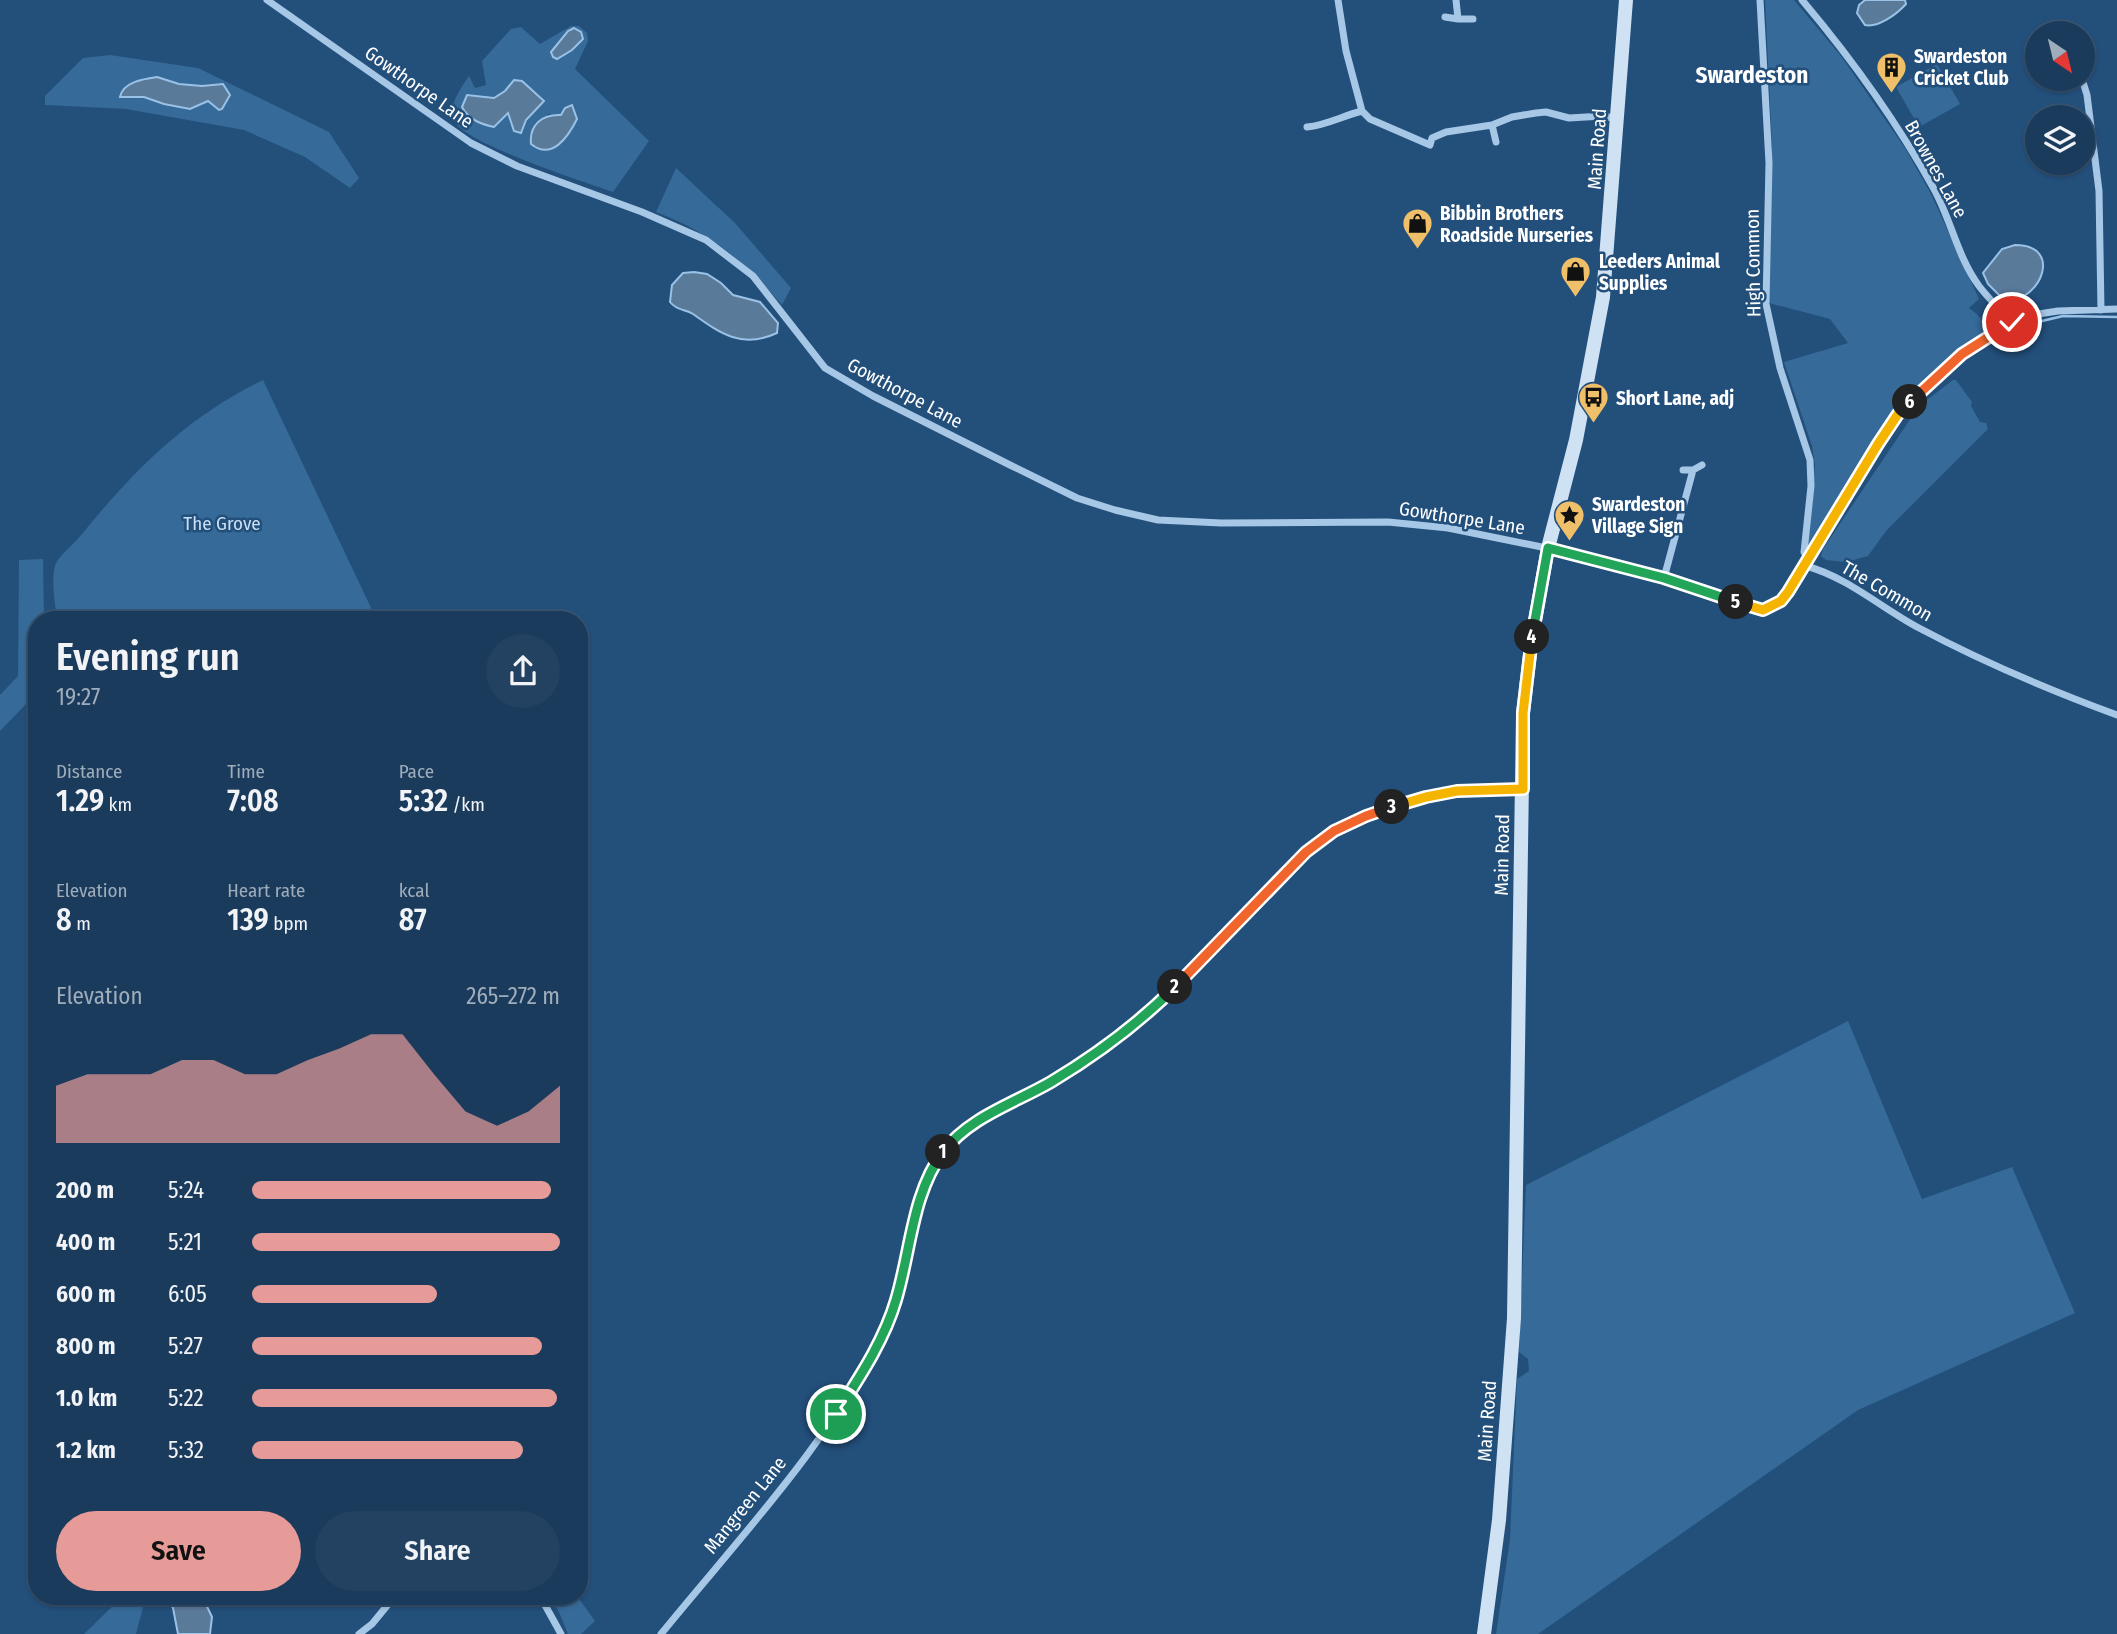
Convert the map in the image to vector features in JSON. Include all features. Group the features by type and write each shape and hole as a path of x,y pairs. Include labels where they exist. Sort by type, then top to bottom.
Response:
{"main road":[{"name":"Main Road","path":"1484,1634 1499,1520 1514,1318 1523,713 1532,638 1548,548 1576,440 1603,298 1626,0"}],"street":[{"name":"Gowthorpe Lane","path":"267,0 471,143 517,166 653,216 706,240 753,276 825,368 898,409 1077,498 1158,520 1221,523 1417,523 1548,548 1664,578 1763,610 1781,601 1807,563"},
{"path":"1338,0 1346,51 1362,111 1370,119 1430,145 1432,138 1446,132 1492,125 1512,117 1546,112 1569,118 1603,116 1618,119"},
{"path":"1456,0 1458,19"},
{"name":"High Common","path":"1760,0 1769,163 1766,304 1780,368 1810,460 1811,486 1804,552 1807,563"},
{"name":"Brownes Lane","path":"1801,0 1909,146 1936,192 1979,286 2012,322"},
{"path":"1445,17 1473,19"},
{"path":"2086,91 2099,191 2101,310"},
{"path":"1307,127 1325,125 1342,116 1362,111"},
{"path":"1492,125 1496,142"},
{"path":"1807,563 1898,414 1962,354 2026,316 2117,309"},
{"path":"1683,470 1693,470 1702,465"},
{"path":"1664,578 1693,470"},
{"name":"The Common","path":"1807,563 1915,626 1997,667 2117,715"},
{"name":"Mangreen Lane","path":"661,1634 785,1481 836,1414 869,1361 896,1301 921,1196 930,1173 948,1146 983,1118 1049,1083 1113,1042 1170,993 1306,852 1334,831 1366,816 1426,797 1457,791 1523,789"},
{"path":"359,1634 372,1624 388,1605"},
{"path":"545,1605 561,1634"}],"green space":[{"path":"1765,0 1794,0 1841,56 1905,148 1931,194 1979,299 1969,308 1979,316 1984,326 1983,334 1960,351 1894,413 1871,445 1809,551 1807,548 1815,465 1812,446 1784,362 1848,343 1830,319 1769,303 1772,146"},
{"path":"571,26 579,26 587,33 588,41 575,69 649,141 613,192 502,151 463,130 454,121 452,109 462,86 469,76 475,88 486,85 482,61 511,29 521,27 540,44","holes":["514,81 522,81 544,101 526,120 523,131 510,124 508,113 494,127 467,95 494,98","549,114 577,119 571,131 555,148 530,135 535,123"]},
{"path":"110,55 198,68 329,132 359,178 350,188 305,157 244,130 126,109 45,105 45,96 83,58"},
{"path":"1937,64 1960,104 1919,127 1896,87"},
{"path":"676,168 735,223 791,288 782,305 754,275 725,250 693,229 656,212"},
{"name":"The Grove","path":"263,380 373,611 56,611 54,572 63,554 164,446 236,395"},
{"path":"1956,380 1972,402 1971,406 1980,422 1986,423 1988,429 1886,531 1868,556 1846,562 1826,560 1821,556 1823,549 1919,406"},
{"path":"43,559 44,611 28,611 28,702 0,731 0,695 18,676 19,560"},
{"path":"1848,1021 1922,1199 2012,1167 2075,1313 1858,1410 1538,1634 1496,1634 1510,1539 1517,1379 1529,1371 1528,1359 1519,1352 1526,1185"},
{"path":"114,1605 144,1605 136,1634 84,1634"},
{"path":"555,1605 583,1605 595,1621 581,1634 568,1634"}],"shaded area":[{"path":"1865,0 1905,0 1906,4 1881,22 1865,25 1857,13 1859,5"},
{"path":"574,28 581,32 583,39 557,59 553,57 551,52 568,31"},
{"path":"157,77 179,84 223,84 230,95 219,110 208,101 190,109 144,97 120,97 129,85"},
{"path":"514,80 522,81 544,101 526,120 521,133 514,131 508,113 494,127 476,121 462,107 467,95 494,98 505,91"},
{"path":"572,105 577,119 558,145 546,150 531,144 532,131 538,122 548,116 561,115 565,108"},
{"path":"2015,245 2030,247 2039,254 2043,263 2042,273 2029,293 2018,299 2005,301 1988,284 1983,273 2002,249"},
{"path":"683,273 707,274 733,295 760,302 778,323 777,333 753,340 732,337 690,312 675,307 670,302 672,285"},
{"path":"172,1605 206,1605 212,1617 210,1634 178,1634"}],"waterway":[{"path":"2021,326 2063,316 2117,317"}],"place":[{"name":"Swardeston Cricket Club","path":"1891,94"},
{"name":"Bibbin Brothers Roadside Nurseries","path":"1417,251"},
{"name":"Leeders Animal Supplies","path":"1576,299"},
{"name":"Short Lane, adj","path":"1593,425"},
{"name":"Swardeston Village Sign","path":"1569,542"}],"district":[{"name":"Swardeston","path":"1752,75"}],"route":[{"path":"836,1414 869,1361 896,1301 921,1196 930,1173 936,1161 961,1133 983,1118 1049,1083 1113,1042 1170,993 1306,852 1334,831 1366,816 1426,797 1457,791 1523,789 1523,713 1532,638 1548,548 1664,578 1757,609 1769,608 1781,601 1806,566 1898,414 1962,354 2012,322"}]}
